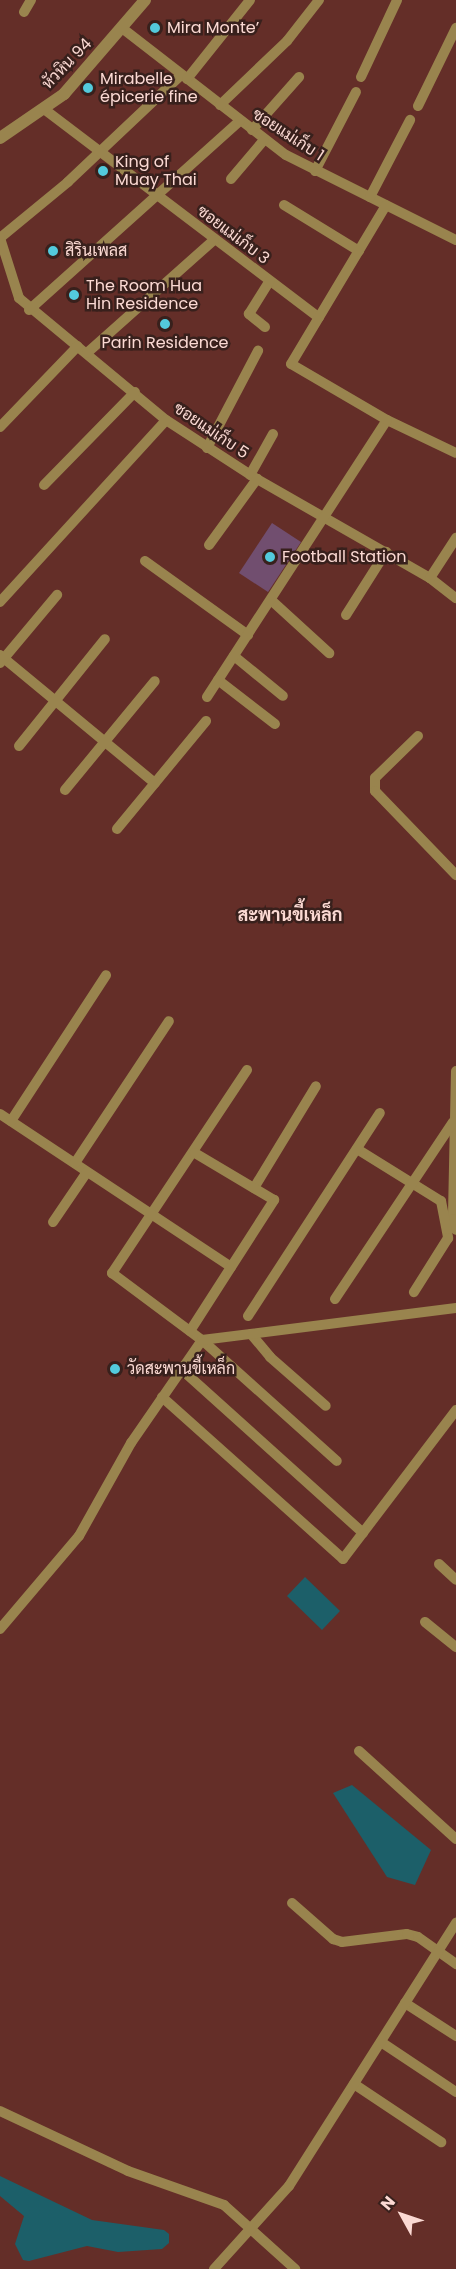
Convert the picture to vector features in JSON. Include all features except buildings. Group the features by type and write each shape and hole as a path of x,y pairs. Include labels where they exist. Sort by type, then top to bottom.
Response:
{"street":[{"path":"24,12 31,0"},
{"name":"หัวหิน 94","path":"0,138 44,109 80,79 145,0"},
{"path":"0,238 184,77 250,0"},
{"path":"220,105 286,42 320,0"},
{"path":"361,77 397,0"},
{"name":"ซอยแม่เก็บ 1","path":"122,28 264,140 315,171 456,240"},
{"path":"418,106 456,28"},
{"path":"252,130 299,77"},
{"path":"315,171 357,92"},
{"name":"ซอยแม่เก็บ 3","path":"44,109 319,318"},
{"path":"370,197 410,120"},
{"path":"29,310 240,122"},
{"path":"231,179 264,140"},
{"path":"284,205 358,251"},
{"path":"386,205 291,364 387,420 456,453"},
{"name":"ซอยแม่เก็บ 5","path":"0,238 19,298 29,310 135,392 166,420 253,477 430,578 456,598"},
{"path":"0,427 82,350 214,240"},
{"path":"265,327 249,314 270,281"},
{"path":"207,448 258,351"},
{"path":"44,485 135,392"},
{"path":"0,602 166,420"},
{"path":"207,697 326,518 387,420"},
{"path":"208,545 253,477 273,434"},
{"path":"430,578 456,538"},
{"path":"346,615 386,552"},
{"path":"145,561 248,635"},
{"path":"57,595 1,659 155,783"},
{"path":"271,600 329,653"},
{"path":"19,746 105,639"},
{"path":"234,656 283,696"},
{"path":"218,680 275,724"},
{"path":"65,790 154,681"},
{"path":"117,829 206,721"},
{"path":"418,736 375,778 375,791 456,875"},
{"path":"11,1121 106,975"},
{"path":"75,1163 169,1021"},
{"path":"247,1070 195,1153 112,1273 202,1340 337,1461"},
{"path":"456,1071 453,1122 453,1219 456,1230"},
{"path":"254,1188 316,1086"},
{"path":"248,1316 380,1113"},
{"path":"0,1114 231,1267"},
{"path":"335,1299 453,1122"},
{"path":"357,1149 441,1201 448,1238 414,1292"},
{"path":"190,1331 274,1200 195,1153"},
{"path":"53,1222 87,1172"},
{"path":"0,1629 79,1536 162,1397 202,1340 456,1308"},
{"path":"251,1334 270,1357 326,1406"},
{"path":"181,1369 363,1533"},
{"path":"162,1397 341,1558 363,1533 456,1410"},
{"path":"439,1564 456,1580"},
{"path":"425,1622 456,1647"},
{"path":"359,1751 456,1839"},
{"path":"292,1903 333,1939 342,1942 407,1934 418,1937 437,1953 456,1964"},
{"path":"214,2269 289,2186 456,1923"},
{"path":"405,2002 456,2036"},
{"path":"381,2042 456,2092"},
{"path":"354,2084 441,2142"},
{"path":"0,2111 128,2171 224,2205 295,2269"}],"shaded area":[{"name":"Football Station","path":"272,523 301,542 268,592 239,573"}],"water":[{"path":"305,1577 340,1611 322,1630 287,1596"},
{"path":"352,1785 431,1850 415,1885 387,1877 333,1793"},
{"path":"0,2176 92,2220 164,2230 169,2234 169,2243 162,2249 118,2252 87,2246 29,2261 23,2260 15,2244 24,2216 0,2196"}],"place":[{"name":"Mira Monte’","path":"155,28"},
{"name":"Mirabelle épicerie fine","path":"88,88"},
{"name":"King of Muay Thai","path":"103,171"},
{"name":"สิรินเพลส","path":"53,251"},
{"name":"The Room Hua Hin Residence","path":"74,295"},
{"name":"Parin Residence","path":"165,324"},
{"name":"Football Station","path":"270,557"},
{"name":"วัดสะพานขี้เหล็ก","path":"115,1369"}],"district":[{"name":"สะพานขี้เหล็ก","path":"290,915"}]}
